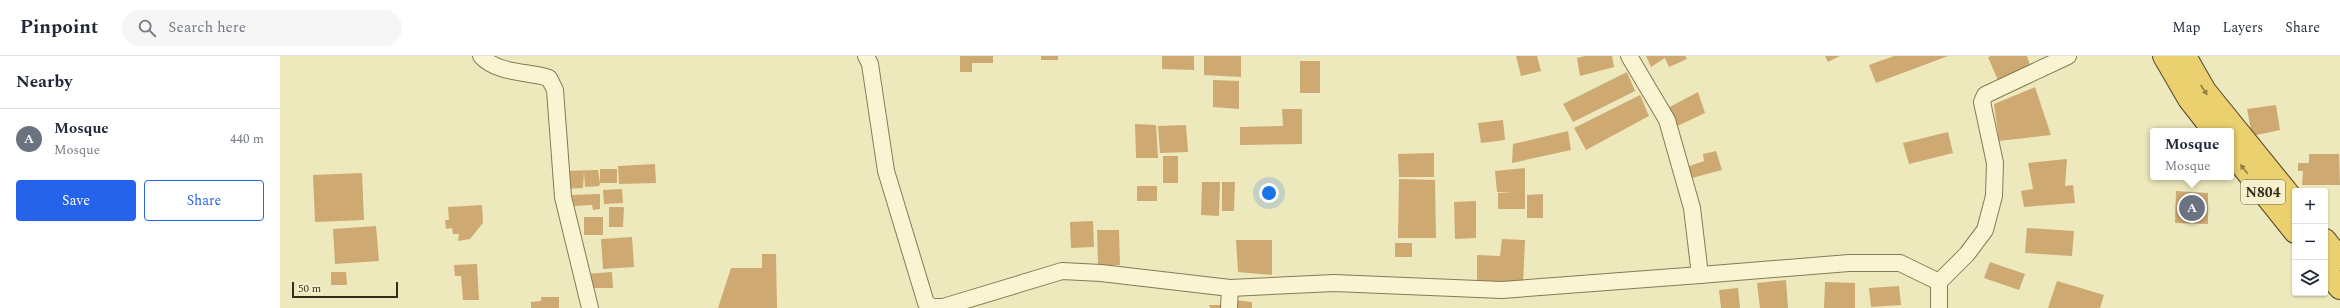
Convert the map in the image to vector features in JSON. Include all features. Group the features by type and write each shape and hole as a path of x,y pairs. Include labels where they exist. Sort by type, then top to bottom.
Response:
{"highway":[{"path":"2164,56 2189,99 2212,128"},
{"name":"N804","path":"2185,56 2205,92 2230,128"},
{"name":"N804","path":"2234,134 2274,191 2292,226"},
{"name":"N804","path":"2234,155 2274,191 2292,200"},
{"path":"2328,244 2340,259"},
{"path":"2328,274 2340,288"}],"street":[{"path":"481,56 488,64 497,68 549,78 555,90 563,196 590,308"},
{"path":"866,56 870,64 886,171 926,303 932,306 943,308 1062,271 1101,273 1230,288 1334,283 1502,290 1849,263 1900,263 1939,282"},
{"path":"1629,56 1667,120 1692,208 1700,275"},
{"path":"1939,308 1939,282 1967,254 1985,230 1994,196 1995,163 1982,102 1985,95 2068,56"},
{"path":"1229,308 1230,288"}],"building":[{"path":"960,56 993,56 993,63 972,63 972,72 960,72"},
{"path":"1041,56 1058,56 1058,60 1041,60"},
{"path":"1162,56 1194,56 1194,70 1162,69"},
{"path":"1204,56 1241,56 1241,77 1204,75"},
{"path":"1516,56 1537,56 1541,71 1521,76"},
{"path":"1585,56 1612,56 1614,67 1580,76 1577,58"},
{"path":"1646,56 1685,56 1687,59 1669,67 1665,58 1651,67"},
{"path":"1825,56 1840,56 1828,62"},
{"path":"1894,56 1948,56 1876,83 1869,65"},
{"path":"2027,56 2032,71 1999,83 1988,57"},
{"path":"1300,61 1320,61 1320,93 1300,93"},
{"path":"1627,72 1635,91 1573,122 1563,104"},
{"path":"1213,80 1239,81 1239,109 1213,107"},
{"path":"2035,87 2051,135 1999,141 1994,104"},
{"path":"1698,92 1705,113 1673,128 1664,110"},
{"path":"1640,95 1649,116 1586,150 1574,128"},
{"path":"2276,105 2280,130 2252,136 2247,109"},
{"path":"1282,109 1302,109 1302,144 1240,145 1240,127 1283,126"},
{"path":"1503,120 1505,140 1481,143 1478,123"},
{"path":"1135,124 1156,125 1158,158 1136,158"},
{"path":"1186,125 1188,152 1160,153 1158,126"},
{"path":"1568,131 1571,150 1512,163 1513,144"},
{"path":"1948,132 1953,153 1909,164 1903,143"},
{"path":"1716,151 1722,170 1688,179 1684,168 1704,161 1703,154"},
{"path":"1434,153 1434,177 1399,177 1398,154"},
{"path":"2309,154 2339,154 2340,185 2302,185 2303,171 2298,171 2298,163 2309,163"},
{"path":"1163,156 1178,156 1178,183 1163,183"},
{"path":"2067,159 2065,186 2073,185 2075,203 2024,207 2021,191 2033,189 2028,163"},
{"path":"655,164 656,183 619,184 618,166"},
{"path":"1525,168 1525,209 1498,209 1498,193 1512,192 1497,192 1495,171"},
{"path":"600,169 617,169 617,183 600,183"},
{"path":"598,170 599,186 585,187 584,171 583,188 563,189 563,171"},
{"path":"362,173 364,220 315,222 313,175"},
{"path":"1399,179 1435,180 1436,238 1398,238"},
{"path":"1202,182 1220,182 1219,216 1201,215"},
{"path":"1222,182 1235,182 1234,211 1222,211"},
{"path":"1137,186 1157,186 1157,201 1137,201"},
{"path":"622,189 623,203 604,204 603,190"},
{"path":"2176,191 2208,193 2208,224 2175,223"},
{"path":"600,194 600,209 593,210 592,205 573,206 572,195"},
{"path":"1543,194 1543,218 1527,218 1527,195"},
{"path":"1476,201 1476,238 1455,239 1454,202"},
{"path":"482,205 483,223 470,239 458,241 459,234 453,234 452,228 446,229 445,220 449,220 448,207"},
{"path":"609,207 624,207 623,227 609,227"},
{"path":"584,217 603,217 603,235 584,235"},
{"path":"1093,221 1094,247 1071,248 1070,222"},
{"path":"376,226 379,261 335,264 333,229"},
{"path":"2027,228 2074,231 2072,256 2025,253"},
{"path":"1097,230 1119,230 1120,265 1098,266"},
{"path":"632,237 634,267 603,269 601,239"},
{"path":"1502,239 1525,240 1523,284 1477,283 1477,255 1500,256"},
{"path":"1236,240 1272,240 1272,275 1238,272"},
{"path":"1395,243 1412,243 1412,257 1395,257"},
{"path":"762,254 776,254 777,308 718,308 731,268 762,268"},
{"path":"1990,262 2025,274 2019,290 1984,278"},
{"path":"477,264 479,300 463,300 461,276 455,276 454,265"},
{"path":"331,272 346,272 347,285 331,285"},
{"path":"612,272 613,288 589,288 585,274"},
{"path":"1786,280 1788,308 1760,308 1757,283"},
{"path":"2057,281 2104,295 2100,308 2048,308"},
{"path":"1825,282 1855,283 1855,308 1824,308"},
{"path":"1899,286 1901,305 1871,307 1869,288"},
{"path":"1738,288 1740,308 1721,308 1719,290"},
{"path":"541,297 559,297 559,308 531,308 531,302 541,301"},
{"path":"1234,300 1252,302 1252,308 1233,308"},
{"path":"1209,305 1221,305 1221,308 1210,308"}],"place":[{"name":"Mosque","path":"2192,208"}]}
